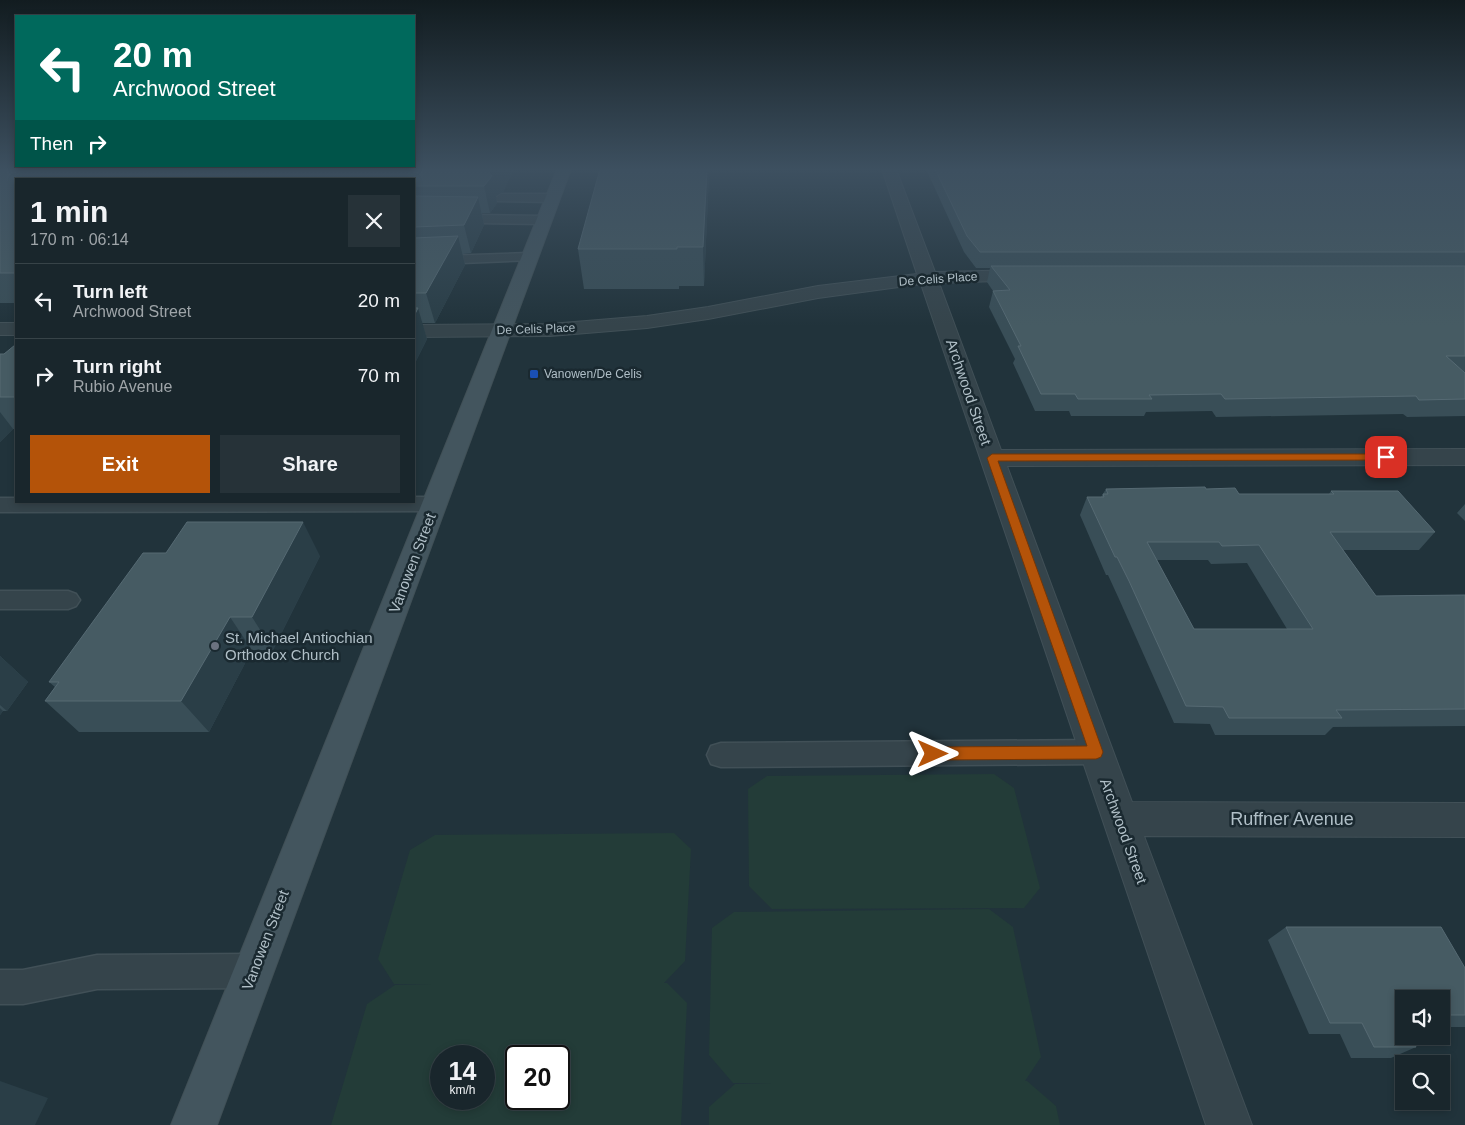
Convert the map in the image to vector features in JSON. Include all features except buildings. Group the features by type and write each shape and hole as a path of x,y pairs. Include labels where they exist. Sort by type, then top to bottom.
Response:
{"main road":[{"name":"Vanowen Street","path":"194,1125 543,222"}],"street":[{"name":"Archwood Street","path":"908,222 1228,1125"},
{"name":"De Celis Place","path":"415,331 550,330 647,322 708,313 818,292 928,278 962,275 1041,275"},
{"path":"0,329 15,329"},
{"path":"992,458 1465,457"},
{"name":"Ruffner Avenue","path":"1120,819 1465,820"}],"lane":[{"path":"415,261 529,257"},
{"path":"0,505 435,504"},
{"path":"0,600 68,600"},
{"path":"721,755 1096,752"},
{"path":"0,987 23,987 97,972 253,971"}],"green space":[{"path":"994,774 1014,788 1040,888 1024,908 772,909 749,886 748,789 767,776"},
{"path":"674,833 691,849 685,961 664,983 667,983 687,1003 681,1125 331,1125 367,1004 395,985 431,985 394,984 378,959 410,850 435,835"},
{"path":"989,909 1013,927 1041,1057 1025,1081 1056,1106 1060,1125 709,1125 709,1107 735,1084 773,1083 733,1083 709,1055 712,928 734,912"}],"place":[{"name":"Vanowen/De Celis","path":"534,374"},
{"name":"St. Michael Antiochian Orthodox Church","path":"215,646"}],"route":[{"path":"933,754 1096,752 992,458 1386,457"}]}
